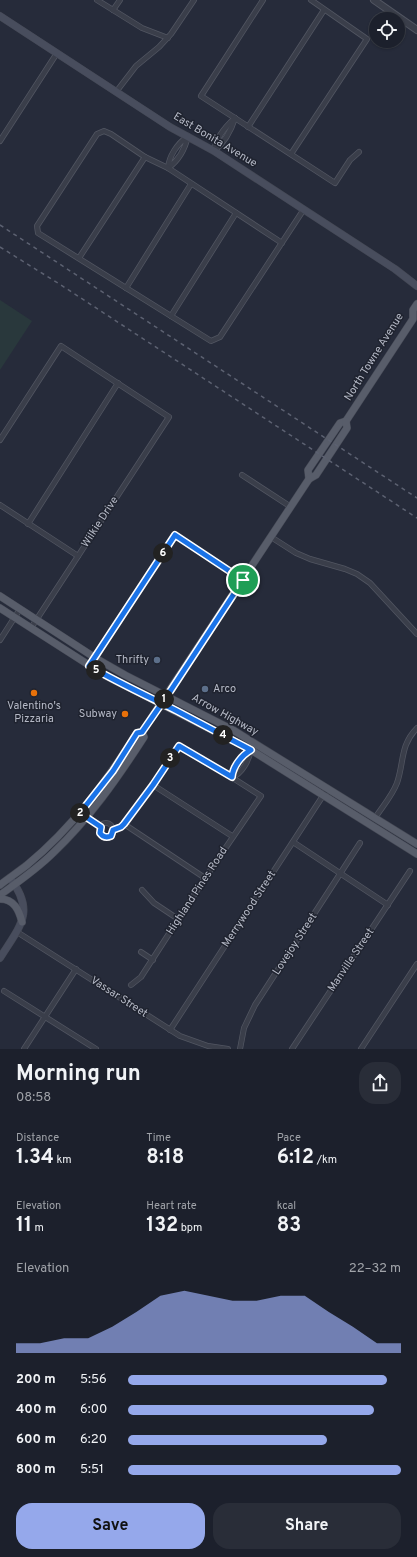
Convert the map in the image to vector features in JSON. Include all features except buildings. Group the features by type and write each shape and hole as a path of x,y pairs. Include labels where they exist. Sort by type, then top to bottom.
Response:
{"main road":[{"name":"East Bonita Avenue","path":"0,16 170,127 214,151 304,209 396,269 417,286"},
{"name":"North Towne Avenue","path":"0,885 45,849 80,813 113,771 137,733 142,732 309,479 308,470 340,423 346,422 415,318 413,310 417,304"},
{"name":"Arrow Highway","path":"0,596 94,657 233,730 417,844"},
{"name":"Arrow Highway","path":"0,608 89,666 251,750 417,854"},
{"name":"North Towne Avenue","path":"0,895 52,854 87,817 123,769 144,737 142,732"},
{"path":"0,958 22,922 24,913 24,905 21,894 10,878"},
{"path":"0,899 6,899 14,904 20,913 22,922"}],"street":[{"path":"97,0 142,28 168,38"},
{"path":"113,10 120,0"},
{"path":"116,92 136,66 168,38 194,0"},
{"path":"263,0 201,96 335,183 350,160 359,152"},
{"path":"291,154 366,39 312,0"},
{"path":"378,1 417,30"},
{"path":"248,127 324,10"},
{"path":"0,141 57,53"},
{"path":"214,151 221,145 232,129 235,118"},
{"path":"282,243 168,168 145,157 111,134 104,131 97,134 37,226 38,233 211,341 220,337 282,243 304,209"},
{"path":"168,168 174,164 186,145 188,136"},
{"path":"80,258 145,157"},
{"path":"126,288 191,184"},
{"path":"171,316 236,213"},
{"path":"0,440 61,346 118,383 28,524"},
{"name":"Wilkie Drive","path":"31,628 169,417 118,383"},
{"path":"242,475 291,507"},
{"path":"0,505 78,556"},
{"path":"89,666 175,535 243,580"},
{"path":"271,537 296,553 357,574 370,583 417,634"},
{"path":"0,640 20,609"},
{"path":"375,818 396,785 400,773 405,744 417,728"},
{"path":"113,830 124,824 153,785 179,746 232,777 238,775 250,757 251,750"},
{"name":"Highland Pines Road","path":"131,985 141,977 153,960 232,836 261,796 232,777"},
{"path":"153,785 232,836"},
{"name":"Merrywood Street","path":"170,1030 328,788"},
{"path":"80,813 101,827"},
{"path":"104,824 111,826 113,830 111,836 105,837 100,833 101,827 104,824"},
{"path":"124,824 205,878"},
{"path":"293,842 388,905"},
{"name":"Lovejoy Street","path":"240,1049 244,1028 255,1005 360,843"},
{"name":"Manville Street","path":"292,1049 410,871"},
{"path":"142,890 154,903 178,919"},
{"name":"Vassar Street","path":"16,932 170,1030 193,1042 228,1049"},
{"path":"141,952 153,960"},
{"path":"362,1049 417,964"},
{"path":"24,1049 76,969"},
{"path":"4,991 96,1049"}],"shaded area":[{"path":"0,300 32,321 0,370"}],"railway":[{"path":"0,225 417,498"},
{"path":"0,247 61,285 417,518"}],"place":[{"name":"Thrifty","path":"157,660"},
{"name":"Arco","path":"205,689"},
{"name":"Valentino's Pizzaria","path":"34,693"},
{"name":"Subway","path":"125,714"}],"route":[{"path":"243,580 171,690 162,703 142,732 137,733 113,771 80,813 101,827 101,835 107,837 111,836 113,830 124,824 153,785 179,746 232,777 233,772 244,754 251,750 188,716 162,703 106,676 89,666 175,535 243,580"}]}
